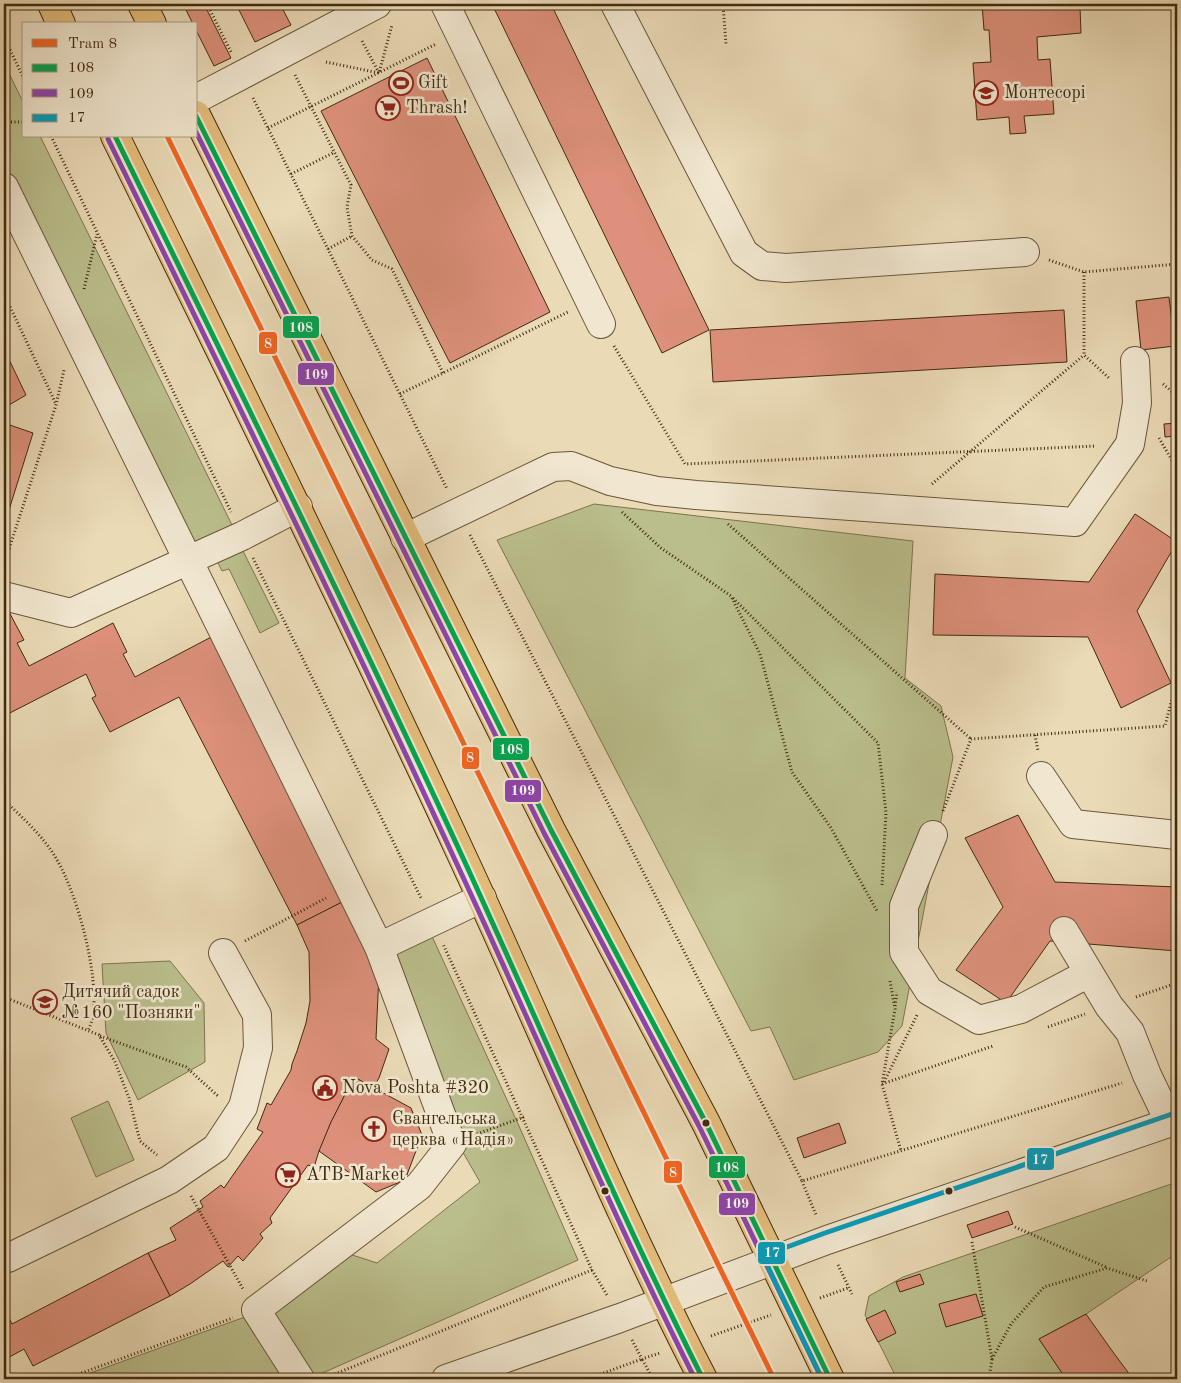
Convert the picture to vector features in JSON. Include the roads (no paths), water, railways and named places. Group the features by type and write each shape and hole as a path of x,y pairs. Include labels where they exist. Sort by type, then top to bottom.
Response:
{"main road":[{"path":"52,4 61,22"},
{"path":"142,4 151,22"},
{"path":"198,120 546,821 706,1122 830,1379"},
{"path":"116,138 298,507 398,717 482,898 563,1085 664,1302 703,1379"}],"street":[{"path":"445,4 595,313"},
{"path":"615,4 744,253 762,266 786,268 1025,252"},
{"path":"198,98 350,18 386,12"},
{"path":"4,188 379,947 452,1144 419,1186 256,1310 300,1379"},
{"path":"405,538 553,467 571,466 610,481 696,495 1075,522 1130,444 1138,404 1135,361"},
{"path":"4,596 71,613 242,536 298,507"},
{"path":"1041,776 1074,824 1177,835"},
{"path":"933,835 904,906 904,952 929,991 979,1020 1021,1009 1089,974"},
{"path":"379,947 482,898"},
{"path":"446,1379 664,1302 827,1240 1173,1122 1147,1075 1130,1032 1113,1011 1064,931"},
{"path":"4,1257 8,1258 168,1180 216,1148 243,1107 258,1048 257,1015 223,953"}],"tram line":[{"name":"8","path":"168,138 774,1379"}],"place":[{"name":"Gift","path":"401,83"},
{"name":"Монтесорі","path":"986,93"},
{"name":"Thrash!","path":"388,108"},
{"name":"Дитячий садок №160 \"Позняки\"","path":"45,1002"},
{"name":"Nova Poshta #320","path":"325,1088"},
{"name":"Євангельська церква «Надія»","path":"374,1129"},
{"name":"ATB-Market","path":"288,1175"}]}
